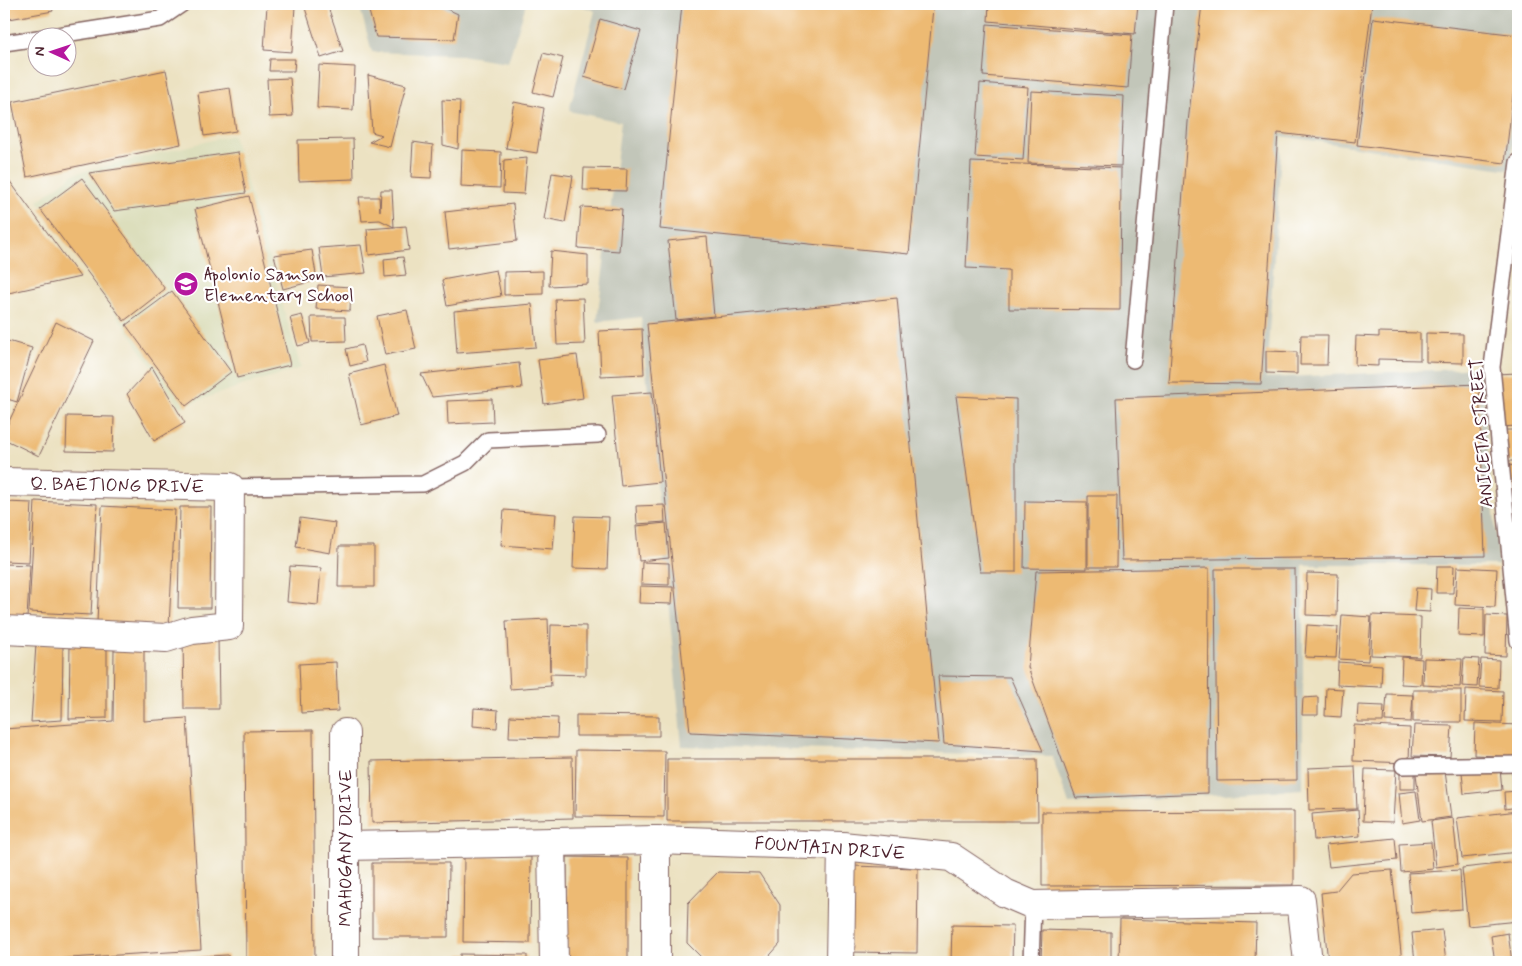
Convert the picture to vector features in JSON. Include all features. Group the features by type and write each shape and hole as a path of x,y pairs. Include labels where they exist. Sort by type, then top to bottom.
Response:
{"street":[{"name":"Q. BAETIONG DRIVE","path":"4,482 230,487"},
{"path":"4,630 166,638 192,630 230,626 230,487"},
{"name":"MAHOGANY DRIVE","path":"345,733 345,962"},
{"path":"656,840 656,962"},
{"name":"FOUNTAIN DRIVE","path":"346,846 656,840 842,846 951,857 1005,893 1033,905 1301,900 1308,962"},
{"path":"552,842 554,962"},
{"path":"840,962 842,846"}],"lane":[{"path":"78,32 160,19 182,4"},
{"path":"1133,360 1165,4"},
{"path":"4,43 28,39"},
{"name":"ANICETA STREET","path":"1518,162 1492,367 1518,641"},
{"path":"230,487 423,484 465,462 488,440 598,434"},
{"path":"1403,766 1518,764"},
{"path":"1031,962 1033,905"}],"shaded area":[{"path":"359,4 526,4 508,62 460,55 372,52"},
{"path":"577,4 1518,4 1518,105 1510,170 1282,136 1266,378 1480,368 1499,565 1303,565 1303,789 1069,804 1052,756 682,746 641,317 597,322 621,122 569,111 595,11"},
{"name":"Apolonio Samson Elementary School","path":"233,135 301,368 180,407 38,201 74,174"}],"building":[{"path":"4,4 51,4 53,11 4,20"},
{"path":"327,4 343,51 321,58 305,8"},
{"path":"367,4 436,4 458,14 454,39 376,37"},
{"path":"682,4 888,4 933,8 909,254 660,229"},
{"path":"989,4 1138,4 1135,34 988,21"},
{"path":"1202,4 1372,4 1355,142 1278,133 1261,384 1169,383 1188,122"},
{"path":"267,5 295,6 292,52 264,50"},
{"path":"1373,18 1518,35 1518,54 1505,163 1357,145"},
{"path":"600,19 641,31 624,89 584,77"},
{"path":"987,24 1132,35 1128,88 983,76"},
{"path":"543,53 563,58 553,97 533,92"},
{"path":"270,59 295,59 294,71 269,71"},
{"path":"319,65 355,67 353,110 317,108"},
{"path":"166,70 181,144 27,177 12,102"},
{"path":"368,75 406,85 390,147 369,142 382,135 372,132"},
{"path":"290,78 293,116 269,117 267,79"},
{"path":"980,83 1028,87 1023,160 975,157"},
{"path":"230,88 236,131 204,136 198,93"},
{"path":"1031,91 1124,96 1121,166 1028,163"},
{"path":"442,100 460,101 458,149 443,145"},
{"path":"514,102 544,108 537,153 506,148"},
{"path":"353,139 354,179 299,181 298,140"},
{"path":"413,142 433,145 431,178 411,177"},
{"path":"462,150 501,152 500,188 461,186"},
{"path":"238,152 246,193 114,211 89,173"},
{"path":"527,158 524,194 503,193 504,160"},
{"path":"971,162 1121,168 1120,310 1009,309 1009,270 966,268"},
{"path":"4,168 6,176 80,277 4,294"},
{"path":"584,168 627,169 626,191 583,190"},
{"path":"552,173 573,176 565,223 544,219"},
{"path":"82,178 165,289 124,321 40,209"},
{"path":"381,190 392,190 394,227 380,220 362,221 359,197 379,197 380,211"},
{"path":"249,196 290,365 237,378 195,209"},
{"path":"513,204 517,241 449,249 445,212"},
{"path":"581,207 622,209 619,251 578,248"},
{"path":"406,226 409,250 369,255 367,229"},
{"path":"707,237 714,316 676,320 668,241"},
{"path":"361,245 366,273 323,277 319,248"},
{"path":"312,250 317,280 283,289 274,255"},
{"path":"551,251 588,255 588,284 549,286"},
{"path":"403,257 406,275 385,277 384,259"},
{"path":"496,270 501,296 447,306 442,280"},
{"path":"543,271 543,294 504,295 504,272"},
{"path":"318,285 351,287 350,311 316,309"},
{"path":"172,291 231,372 186,406 126,325"},
{"path":"583,298 585,344 557,345 555,299"},
{"path":"897,298 939,743 690,732 647,324"},
{"path":"532,304 536,347 457,353 454,311"},
{"path":"407,310 416,349 385,355 377,316"},
{"path":"302,315 310,343 298,346 290,318"},
{"path":"311,317 345,317 346,341 312,342"},
{"path":"56,322 94,341 39,456 4,439 4,432"},
{"path":"642,329 644,374 601,376 599,331"},
{"path":"1379,332 1420,333 1420,360 1378,359 1378,366 1355,365 1356,336 1379,337"},
{"path":"1426,333 1463,334 1463,363 1426,362"},
{"path":"1301,335 1328,335 1327,365 1300,365"},
{"path":"8,341 32,348 17,402 4,398 4,346"},
{"path":"362,345 366,362 350,366 346,349"},
{"path":"1266,351 1297,352 1297,374 1266,373"},
{"path":"577,355 583,398 544,404 538,360"},
{"path":"519,363 522,388 432,397 421,374"},
{"path":"384,365 397,416 361,425 349,374"},
{"path":"152,367 185,423 154,441 127,394"},
{"path":"1518,373 1518,426 1499,427 1495,374"},
{"path":"1479,384 1485,556 1122,560 1116,398"},
{"path":"652,392 660,482 621,486 612,395"},
{"path":"956,396 1016,399 1016,572 980,572"},
{"path":"492,399 493,422 448,424 447,401"},
{"path":"67,416 114,417 113,452 66,451"},
{"path":"1502,430 1518,430 1518,461 1502,461"},
{"path":"1507,465 1518,466 1518,494 1507,494"},
{"path":"1088,496 1117,496 1116,567 1088,567"},
{"path":"1518,500 1518,529 1511,530 1509,501"},
{"path":"35,501 97,504 91,615 29,612"},
{"path":"1025,501 1087,502 1087,569 1024,568"},
{"path":"4,502 32,503 29,562 4,561"},
{"path":"664,505 665,522 637,524 636,506"},
{"path":"102,506 175,510 169,626 97,623"},
{"path":"180,507 211,507 210,608 178,608"},
{"path":"504,510 556,514 553,549 501,545"},
{"path":"575,516 609,517 607,569 573,568"},
{"path":"300,518 335,523 330,553 296,547"},
{"path":"666,523 669,558 639,561 636,526"},
{"path":"339,546 374,546 374,587 338,587"},
{"path":"642,562 669,563 669,585 641,584"},
{"path":"4,564 30,565 27,618 4,617"},
{"path":"290,566 321,568 318,605 287,602"},
{"path":"1437,566 1454,566 1453,593 1436,593"},
{"path":"1457,567 1497,569 1495,607 1455,605"},
{"path":"1209,568 1208,793 1076,798 1028,667 1036,571"},
{"path":"1215,569 1295,569 1297,780 1217,781"},
{"path":"1307,573 1338,574 1337,616 1306,615"},
{"path":"640,586 673,587 672,604 639,603"},
{"path":"1416,588 1431,589 1430,612 1414,611"},
{"path":"1459,608 1484,609 1484,637 1458,636"},
{"path":"1342,615 1371,617 1368,661 1339,659"},
{"path":"1372,615 1421,617 1420,657 1371,655"},
{"path":"1486,615 1507,616 1506,656 1485,655"},
{"path":"548,619 550,671 551,625 586,626 586,675 550,674 551,686 510,689 506,621"},
{"path":"1307,625 1338,627 1336,658 1305,657"},
{"path":"183,637 218,637 219,709 184,709"},
{"path":"70,643 107,643 107,718 69,719"},
{"path":"36,644 63,645 62,720 31,722"},
{"path":"144,645 144,721 187,718 201,950 4,962 4,729 113,721 114,649"},
{"path":"1402,657 1422,659 1421,685 1401,684"},
{"path":"1424,658 1462,659 1460,687 1423,685"},
{"path":"1464,658 1479,659 1477,687 1462,686"},
{"path":"1481,659 1499,660 1498,688 1479,687"},
{"path":"336,662 338,711 301,713 299,664"},
{"path":"1338,662 1382,665 1381,687 1337,685"},
{"path":"938,676 1010,677 1043,751 944,744"},
{"path":"1326,688 1343,689 1341,717 1325,716"},
{"path":"1466,689 1503,691 1502,722 1465,721"},
{"path":"1413,690 1461,690 1461,722 1413,722"},
{"path":"1387,694 1413,695 1411,722 1385,721"},
{"path":"1318,697 1318,715 1302,715 1303,698"},
{"path":"1358,705 1384,706 1383,722 1357,722"},
{"path":"474,708 498,710 497,728 473,726"},
{"path":"576,715 659,716 659,736 576,736"},
{"path":"510,716 558,718 557,738 509,737"},
{"path":"1475,723 1518,725 1518,757 1474,755"},
{"path":"1354,725 1410,728 1409,763 1353,761"},
{"path":"1414,725 1452,726 1450,757 1412,756"},
{"path":"313,730 315,962 246,962 244,731"},
{"path":"576,750 665,751 664,817 575,816"},
{"path":"572,757 573,818 372,823 371,761"},
{"path":"667,759 1037,759 1038,821 667,821"},
{"path":"1355,766 1357,809 1309,810 1308,768"},
{"path":"1500,768 1502,790 1464,794 1462,772"},
{"path":"1365,769 1396,770 1393,822 1363,821"},
{"path":"1445,771 1451,817 1422,821 1416,774"},
{"path":"1415,773 1415,789 1400,789 1400,774"},
{"path":"1416,791 1420,820 1402,823 1399,793"},
{"path":"1518,791 1518,807 1505,809 1504,792"},
{"path":"1358,810 1360,836 1314,840 1312,814"},
{"path":"1294,811 1294,885 1042,886 1042,812"},
{"path":"1518,811 1518,852 1462,858 1457,818"},
{"path":"1453,818 1458,864 1436,867 1431,821"},
{"path":"1395,838 1397,860 1329,867 1326,845"},
{"path":"1431,842 1433,869 1401,872 1399,844"},
{"path":"464,856 531,857 530,943 463,942"},
{"path":"567,857 628,858 628,962 567,962"},
{"path":"1518,862 1518,921 1468,926 1462,868"},
{"path":"372,863 449,863 448,937 372,937"},
{"path":"852,866 918,868 917,953 849,952"},
{"path":"1392,870 1402,962 1328,962 1321,893 1336,891 1351,873"},
{"path":"1460,870 1462,909 1411,913 1408,873"},
{"path":"718,872 759,873 780,905 780,944 764,962 706,962 687,943 688,903"},
{"path":"1120,919 1256,923 1255,962 1119,962"},
{"path":"952,925 1013,926 1012,962 951,962"},
{"path":"1042,930 1111,932 1111,962 1041,962"},
{"path":"1442,930 1446,962 1415,962 1412,933"},
{"path":"1508,933 1512,962 1495,962 1491,936"},
{"path":"460,954 527,955 527,962 460,962"},
{"path":"228,955 228,962 112,962 112,961"}],"place":[{"name":"Apolonio Samson Elementary School","path":"186,284"}]}
